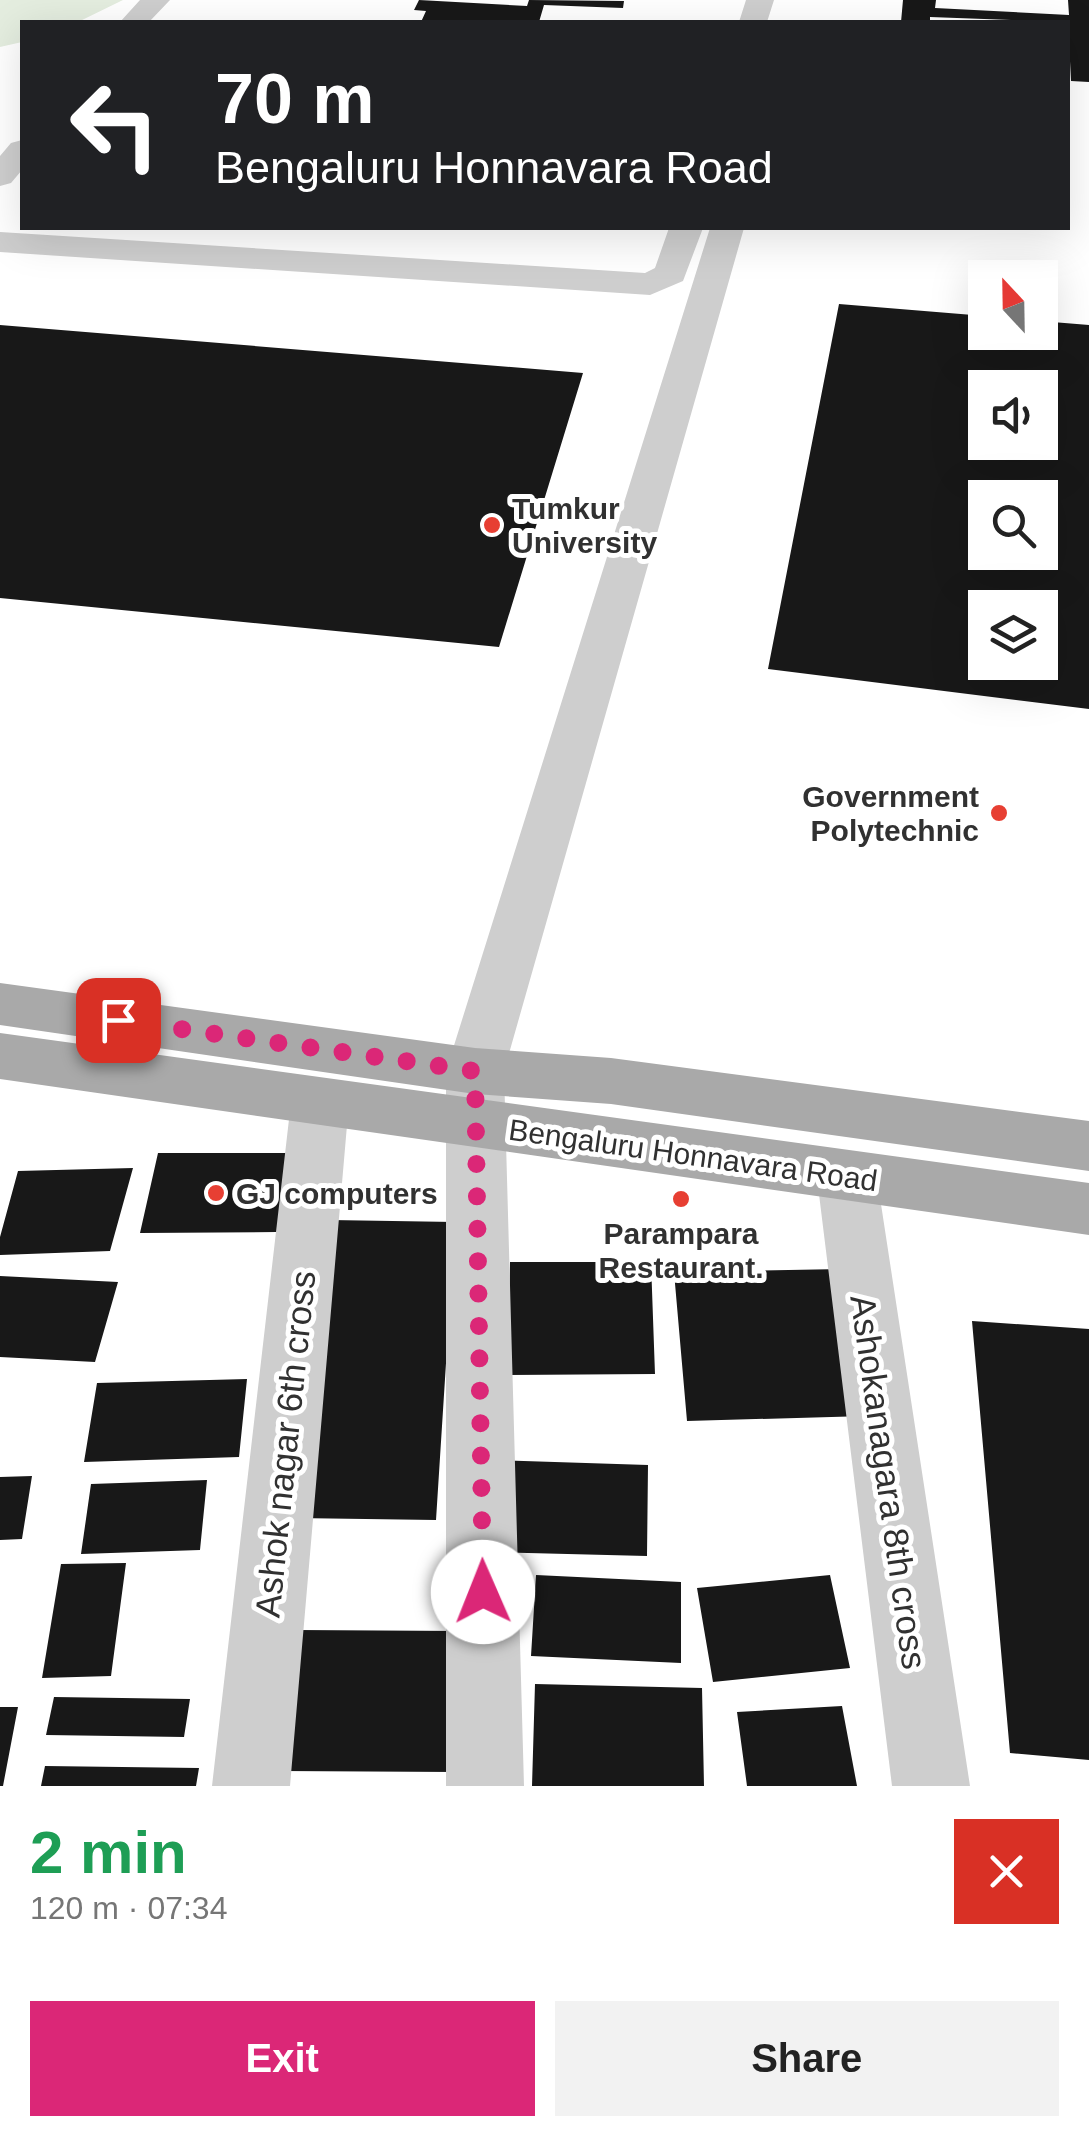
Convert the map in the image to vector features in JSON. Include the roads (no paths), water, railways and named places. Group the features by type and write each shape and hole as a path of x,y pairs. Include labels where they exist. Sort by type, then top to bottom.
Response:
{"main road":[{"name":"Bengaluru Honnavara Road","path":"0,1004 476,1098 847,1178 1089,1209"},
{"name":"Bengaluru Honnavara Road","path":"0,1056 320,1102 476,1098 611,1081 1089,1146"}],"street":[{"path":"136,20 156,0"},
{"path":"0,176 20,152"},
{"path":"0,242 650,284 671,274 685,230"},
{"path":"486,1786 476,1098 725,230"},
{"name":"Ashok nagar 6th cross","path":"251,1786 320,1102"},
{"name":"Ashokanagara 8th cross","path":"847,1178 931,1786"}],"place":[{"name":"Tumkur University","path":"492,525"},
{"name":"Government Polytechnic","path":"999,813"},
{"name":"GJ computers","path":"216,1193"},
{"name":"Parampara Restaurant.","path":"681,1199"}]}
